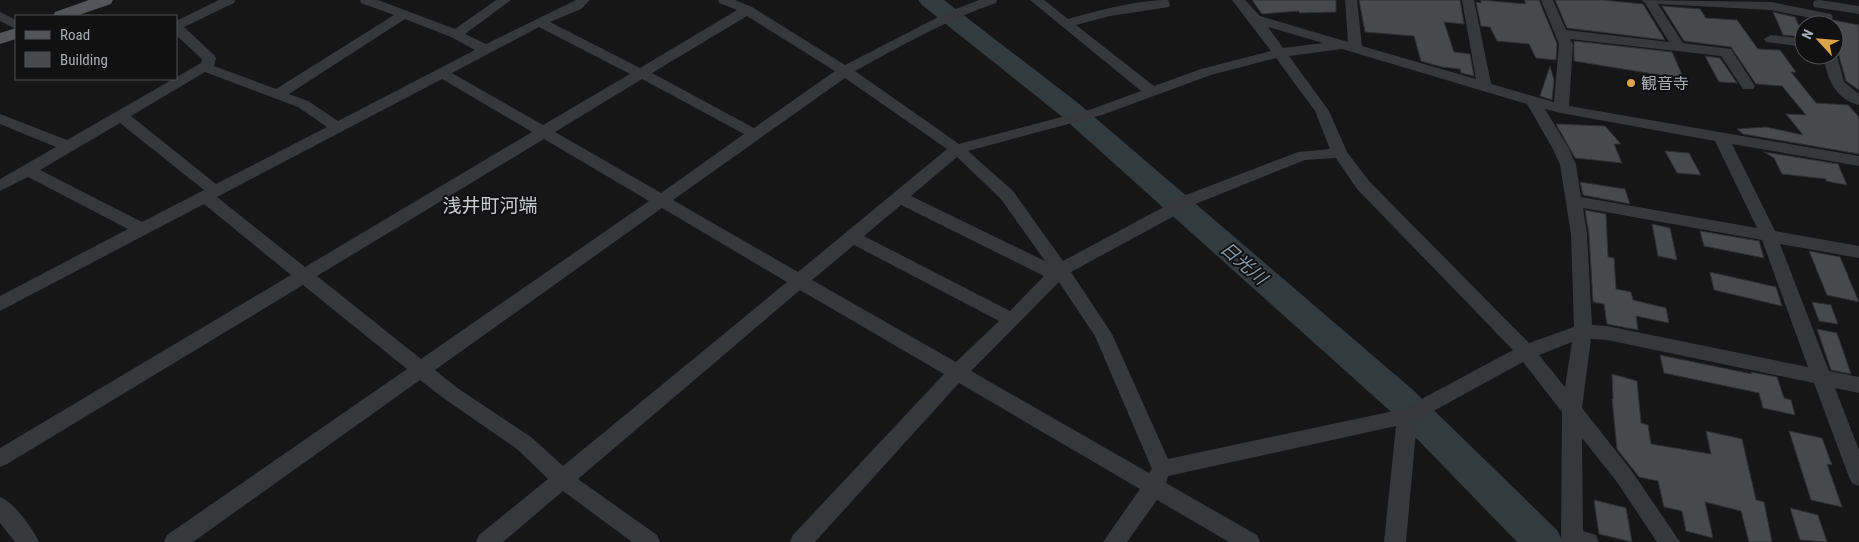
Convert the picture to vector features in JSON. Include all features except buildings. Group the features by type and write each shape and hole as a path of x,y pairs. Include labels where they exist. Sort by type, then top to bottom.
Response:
{"main road":[{"path":"63,15 105,0"},
{"path":"0,39 15,32"}],"street":[{"path":"178,25 228,0"},
{"path":"366,0 456,34 486,50"},
{"path":"278,94 399,12 406,0"},
{"path":"456,34 505,0"},
{"path":"0,304 539,22 569,10 584,0"},
{"path":"724,0 747,10 845,71 957,149 1007,195 1058,272 1103,334 1158,478"},
{"path":"174,542 845,71 910,34 953,14 991,0"},
{"path":"1036,0 1152,92"},
{"path":"1067,23 1110,12 1164,4 1162,0"},
{"path":"1238,0 1255,19 1322,111 1340,153 1363,185 1526,352 1624,476 1669,542"},
{"path":"1349,47 1351,0"},
{"path":"1468,0 1484,86"},
{"path":"1547,0 1566,44 1561,108"},
{"path":"1648,0 1679,47"},
{"path":"1648,0 1733,2 1771,6 1804,15"},
{"path":"1818,2 1823,15"},
{"path":"1818,2 1859,10"},
{"path":"0,458 747,10"},
{"path":"0,16 15,24"},
{"path":"1255,19 1561,108 1859,162"},
{"path":"539,22 755,134"},
{"path":"0,186 208,64 208,58 178,28"},
{"path":"1562,34 1726,52 1748,86"},
{"path":"1771,39 1794,42"},
{"path":"487,542 957,149 1097,112 1206,72 1280,53 1349,47"},
{"path":"1832,65 1834,80 1839,88 1857,99"},
{"path":"204,67 303,104 337,127"},
{"path":"442,74 958,373 1158,478 1249,542"},
{"path":"1532,100 1561,149 1568,165 1579,234 1583,331 1572,409 1578,541"},
{"path":"121,116 304,276 449,392 524,443 562,479 649,542"},
{"path":"0,119 68,146"},
{"path":"1721,137 1769,236 1859,477"},
{"path":"801,542 958,373 1058,272 1192,199 1303,155 1340,153"},
{"path":"28,170 142,230"},
{"path":"899,197 1058,272"},
{"path":"1574,202 1859,252"},
{"path":"851,236 1012,320"},
{"path":"1114,542 1158,478 1413,413 1526,352 1583,331 1607,333 1859,385"},
{"path":"1395,542 1413,413"},
{"path":"0,506 28,542"}],"waterway":[{"name":"日光川","path":"930,0 1069,109 1401,400 1543,542"}],"place":[{"name":"観音寺","path":"1631,83"}],"district":[{"name":"浅井町河端","path":"490,205"}]}
